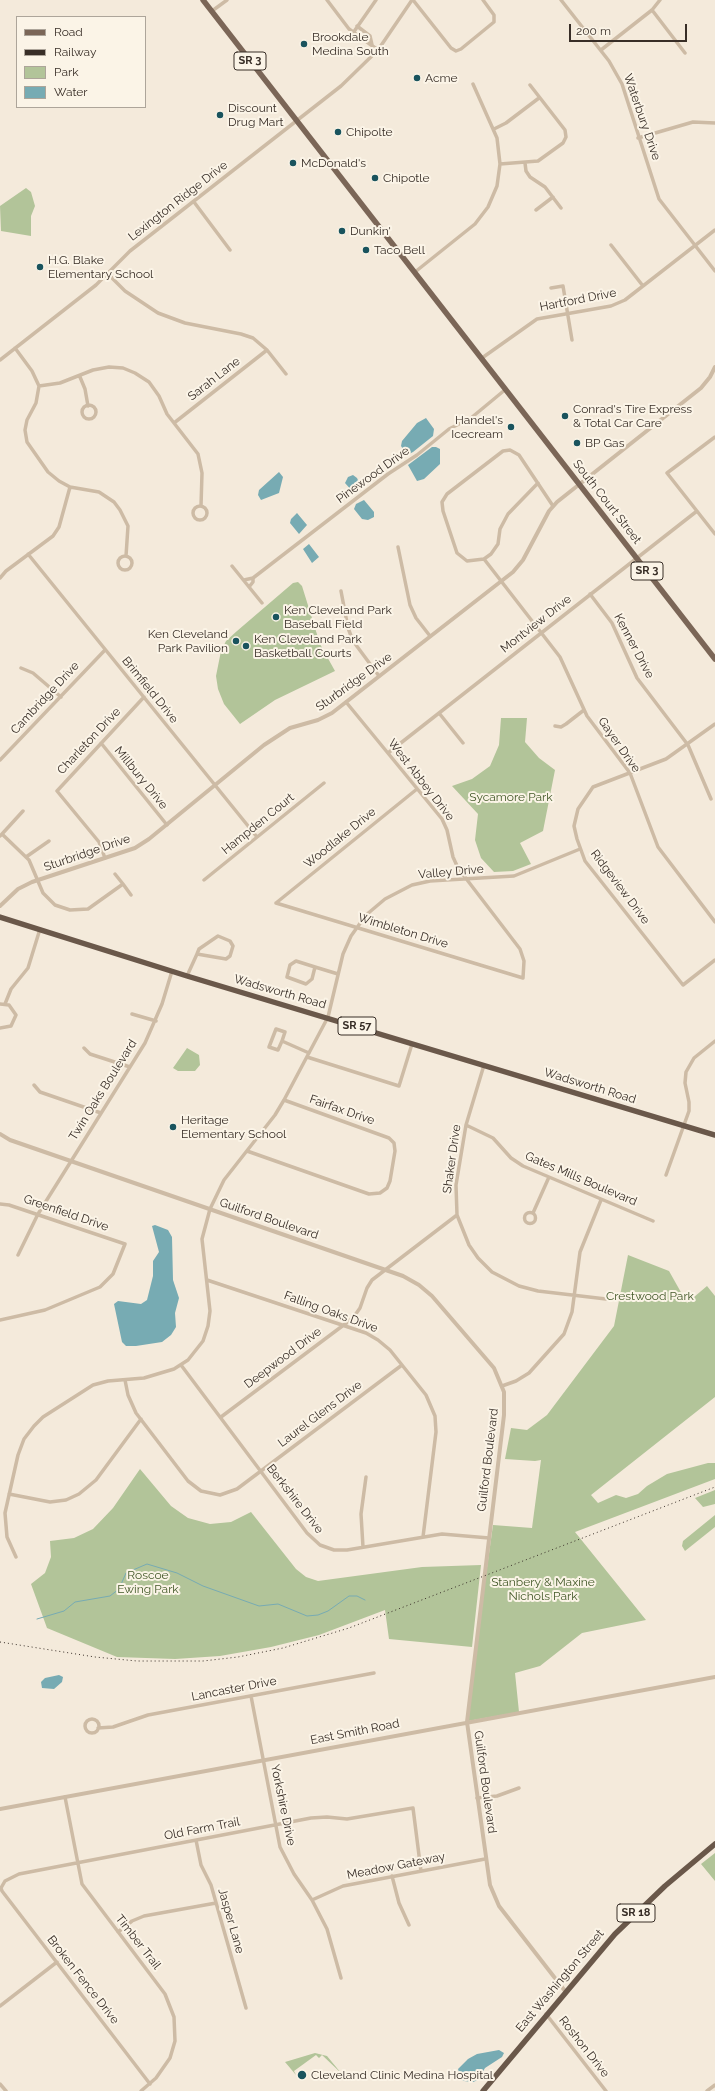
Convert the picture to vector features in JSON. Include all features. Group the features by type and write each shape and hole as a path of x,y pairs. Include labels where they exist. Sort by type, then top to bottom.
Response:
{"highway":[{"name":"Wadsworth Road","path":"0,917 187,976 328,1017 412,1044 715,1135"},
{"name":"East Washington Street","path":"483,2091 565,1991 631,1917 715,1844"}],"main road":[{"name":"SR 3","path":"203,0 482,358"},
{"name":"South Court Street","path":"482,358 715,659"}],"street":[{"path":"212,11 227,0"},
{"path":"327,0 353,32 378,50"},
{"path":"353,32 376,0"},
{"path":"412,0 451,48 456,51 461,49 494,22 494,15 483,0"},
{"name":"Lexington Ridge Drive","path":"0,360 108,274 130,251 346,82 378,50 412,0"},
{"name":"Waterbury Drive","path":"561,0 601,50 622,84 638,138 659,199 715,271"},
{"path":"601,50 652,10 660,0"},
{"path":"652,10 685,53"},
{"path":"357,26 370,36 372,45"},
{"path":"415,272 467,231 482,216 496,190 500,164 499,148 494,129 474,84"},
{"path":"500,164 525,163 541,160 562,143 566,137 565,130 530,85"},
{"path":"494,129 506,123 539,98"},
{"path":"638,138 693,122 715,123"},
{"path":"525,163 528,174 534,181 545,187 561,208"},
{"path":"536,210 553,197"},
{"path":"194,202 230,250"},
{"name":"Hartford Drive","path":"482,358 531,321 542,317 619,303 715,230"},
{"path":"611,245 643,286"},
{"path":"108,274 126,291 158,313 184,323 248,335 258,341 267,350 286,374"},
{"path":"551,288 563,286 572,340"},
{"path":"15,348 32,371 39,386 36,403 27,420 25,430 27,442 48,472 59,481 70,487 99,492 114,502 128,526 126,556"},
{"name":"Sarah Lane","path":"174,423 267,350"},
{"path":"39,386 60,383 80,377 94,370 109,367 123,368 135,373 149,382 174,423 200,458 202,473 201,506"},
{"name":"Sturbridge Drive","path":"0,906 18,890 38,880 135,848 167,825 264,745 290,728 325,717 346,702 513,572 523,560 553,506 701,388 710,377 715,367"},
{"path":"80,377 85,389 88,406"},
{"name":"Pinewood Drive","path":"244,580 250,577 253,578 388,474 416,455 449,429 471,418 506,389"},
{"path":"715,437 667,473 715,534"},
{"path":"538,483 508,514 500,529 498,544 491,554 484,559 467,561 457,553 442,512 442,502 447,494 506,450 517,453 538,483 553,506"},
{"path":"0,578 28,554 49,540 56,532 70,487"},
{"path":"201,506 207,510 207,515 200,521 196,519 193,513 195,509 201,506"},
{"name":"Montview Drive","path":"388,753 697,511"},
{"path":"398,547 410,605 416,618 430,636"},
{"name":"Brimfield Drive","path":"28,554 257,837"},
{"path":"126,556 131,560 132,565 129,569 124,570 120,568 118,562 119,558 126,556"},
{"name":"Gayer Drive","path":"484,559 563,662 584,710 630,773 658,847 715,922"},
{"path":"232,566 262,603"},
{"name":"Pinewood Drive","path":"249,587 253,582 253,578"},
{"path":"341,591 353,641 380,676"},
{"name":"Kenner Drive","path":"590,594 612,623 637,678 688,745 711,799"},
{"name":"Cambridge Drive","path":"0,760 105,650"},
{"path":"21,668 33,674 61,696"},
{"name":"Charleton Drive","path":"105,858 99,842 57,791 144,697"},
{"name":"West Abbey Drive","path":"346,702 445,824 455,863 520,949 524,961 523,978"},
{"path":"555,726 566,724 584,710"},
{"path":"439,713 463,743"},
{"name":"Ridgeview Drive","path":"715,724 688,745 658,763 597,784 590,790 580,804 576,814 574,826 585,861 683,985 715,960"},
{"name":"Millbury Drive","path":"101,743 167,825"},
{"path":"0,752 4,756"},
{"name":"Hampden Court","path":"204,880 324,783"},
{"name":"Woodlake Drive","path":"276,902 417,789"},
{"path":"23,811 1,835 26,857 34,869 43,893 55,905 78,911 95,906 123,884"},
{"path":"26,857 49,841"},
{"name":"Valley Drive","path":"16,1557 9,1543 5,1513 21,1446 37,1423 93,1385 108,1380 144,1378 163,1374 181,1365 198,1348 208,1326 210,1310 202,1239 210,1209 224,1180 275,1115 328,1017 343,954 357,927 378,903 404,888 430,881 514,876 580,849"},
{"path":"115,874 131,895"},
{"name":"Wimbleton Drive","path":"276,902 523,978"},
{"path":"5,1004 11,989 28,968 40,929"},
{"path":"187,976 199,949 218,936 230,941 233,946 230,956 226,959 197,954"},
{"path":"315,967 312,979 306,984 286,977 290,965 293,962 315,967 338,974"},
{"name":"Twin Oaks Boulevard","path":"18,1256 38,1214 130,1067 156,1021 172,971"},
{"path":"0,1004 13,1007 16,1019 12,1026 0,1028"},
{"path":"132,1014 156,1021"},
{"path":"276,1029 285,1032 282,1041 278,1050 269,1047 276,1029"},
{"path":"282,1041 308,1055 399,1086 412,1044"},
{"path":"666,1175 684,1126 689,1107 685,1083 686,1072 694,1058 715,1042"},
{"path":"84,1048 90,1054 130,1067"},
{"name":"Shaker Drive","path":"484,1065 466,1125 456,1185 457,1215 464,1236 474,1253 496,1275 509,1282 528,1289 606,1299"},
{"path":"34,1085 40,1092 101,1113"},
{"name":"Fairfax Drive","path":"246,1151 369,1194 376,1194 384,1191 390,1181 394,1158 395,1147 392,1140 386,1136 284,1100"},
{"name":"Gates Mills Boulevard","path":"466,1125 493,1138 518,1163 653,1221"},
{"name":"Guilford Boulevard","path":"0,1134 10,1140 386,1270 411,1280 432,1296 489,1361 502,1386 504,1415 467,1722 485,1859 490,1885 499,1906 565,1991"},
{"path":"533,1213 549,1177"},
{"path":"502,1386 516,1381 529,1373 560,1340 570,1320 580,1252 602,1200"},
{"name":"Greenfield Drive","path":"0,1204 10,1204 125,1244 113,1274 100,1287 46,1310 0,1320"},
{"name":"Deepwood Drive","path":"221,1418 343,1326 357,1313 369,1284 457,1215"},
{"name":"Falling Oaks Drive","path":"207,1280 343,1326 378,1340 390,1350 429,1402 436,1425 423,1537"},
{"name":"Berkshire Drive","path":"181,1365 314,1541 334,1550 450,1534 489,1538"},
{"name":"Laurel Glens Drive","path":"125,1380 132,1404 141,1419 188,1482 201,1491 214,1495 232,1492 402,1365"},
{"path":"9,1494 50,1502 66,1500 79,1494 96,1480 141,1419"},
{"path":"363,1547 361,1514 366,1477"},
{"name":"Lancaster Drive","path":"98,1728 113,1727 148,1715 374,1673"},
{"name":"East Smith Road","path":"0,1809 715,1677"},
{"name":"Yorkshire Drive","path":"250,1696 280,1847 294,1874 312,1900 327,1929 341,1978"},
{"path":"477,1798 497,1796 519,1788"},
{"name":"Timber Trail","path":"65,1797 80,1878 85,1889 165,1994 174,2017 176,2036 172,2053 162,2072 141,2091"},
{"name":"Old Farm Trail","path":"1,1888 9,1878 19,1874 77,1862 275,1825 327,1817 346,1819 413,1808 422,1871"},
{"name":"Jasper Lane","path":"196,1840 201,1865 211,1885 246,2008"},
{"name":"Meadow Gateway","path":"312,1900 343,1886 485,1859"},
{"path":"392,1876 399,1903 409,1925"},
{"name":"Broken Fence Drive","path":"1,1888 150,2084"},
{"path":"118,1932 132,1921 144,1916 216,1902"},
{"path":"0,2006 57,1962"},
{"name":"Roshon Drive","path":"546,2014 606,2091"},
{"path":"0,2084 6,2091"},
{"path":"707,2091 715,2085"}],"green space":[{"path":"26,188 31,192 35,206 31,216 31,236 1,231 0,206"},
{"path":"298,582 302,586 320,644 335,671 275,700 240,724 224,704 218,689 216,676 221,651 226,641 237,631 293,583"},
{"name":"Sycamore Park","path":"501,718 527,718 525,742 539,758 555,770 543,831 520,843 531,864 513,871 494,872 481,858 475,840 478,814 452,786 472,779 490,766 499,745"},
{"path":"187,1048 199,1055 200,1065 195,1071 178,1071 173,1068"},
{"name":"Stanbery & Maxine Nichols Park","path":"628,1255 669,1271 687,1303 707,1286 715,1296 715,1397 591,1495 598,1503 616,1495 626,1498 638,1494 647,1486 667,1474 708,1463 715,1463 715,1479 575,1532 646,1620 582,1633 540,1666 515,1673 519,1712 468,1721 493,1525 532,1528 541,1460 505,1459 511,1428 527,1430 547,1415 614,1326"},
{"name":"Roscoe Ewing Park","path":"140,1469 171,1506 188,1518 210,1524 231,1522 251,1512 296,1569 306,1577 318,1581 422,1567 481,1565 472,1647 389,1639 385,1610 319,1635 271,1647 220,1656 175,1659 117,1657 47,1628 31,1584 45,1573 51,1557 50,1541 74,1538 93,1529 113,1508"},
{"path":"715,1490 715,1504 703,1507 695,1498"},
{"path":"715,1515 715,1527 685,1551 682,1546 683,1541"},
{"path":"715,1853 715,1881 701,1864"},
{"path":"315,2053 327,2056 341,2073 322,2055 319,2058 316,2055 294,2071 296,2075 285,2062"}],"water":[{"path":"426,418 434,429 433,436 407,455 401,446 402,441 417,423"},
{"path":"432,447 440,449 440,464 424,479 417,481 408,465"},
{"path":"279,472 283,477 279,493 261,500 258,495 259,490"},
{"path":"353,475 357,478 361,487 353,492 345,483 348,477"},
{"path":"364,500 374,512 374,517 368,520 362,519 354,509 356,504"},
{"path":"297,513 307,525 299,534 290,523 291,519"},
{"path":"309,544 319,557 312,563 303,549"},
{"path":"155,1225 168,1230 172,1237 173,1280 179,1298 175,1313 176,1327 171,1335 162,1342 126,1346 122,1342 114,1304 118,1301 141,1304 147,1300 153,1276 153,1261 159,1252 152,1226"},
{"path":"59,1675 63,1677 62,1682 54,1689 42,1688 41,1682 45,1678"},
{"path":"499,2050 504,2053 502,2057 485,2068 478,2080 473,2082 464,2081 461,2079 458,2069 468,2059 477,2054"}],"waterway":[{"path":"37,1619 64,1611 75,1602 110,1596 119,1589 126,1573 147,1564 177,1573 203,1586 259,1606 278,1604 307,1616 318,1615 328,1611 349,1596 357,1596 365,1600"}],"railway":[{"path":"0,1642 95,1657 137,1661 203,1661 238,1657 283,1648 349,1628 715,1487"}],"place":[{"name":"Brookdale Medina South","path":"304,44"},
{"name":"Acme","path":"417,78"},
{"name":"Discount Drug Mart","path":"220,115"},
{"name":"Chipolte","path":"338,132"},
{"name":"McDonald's","path":"293,163"},
{"name":"Chipotle","path":"375,178"},
{"name":"Dunkin'","path":"342,231"},
{"name":"Taco Bell","path":"366,250"},
{"name":"H.G. Blake Elementary School","path":"40,267"},
{"name":"Conrad's Tire Express & Total Car Care","path":"565,416"},
{"name":"Handel's Icecream","path":"511,427"},
{"name":"BP Gas","path":"577,443"},
{"name":"Ken Cleveland Park Baseball Field","path":"276,617"},
{"name":"Ken Cleveland Park Pavilion","path":"236,641"},
{"name":"Ken Cleveland Park Basketball Courts","path":"246,646"},
{"name":"Heritage Elementary School","path":"173,1127"},
{"name":"Cleveland Clinic Medina Hospital","path":"302,2075"}],"park label":[{"name":"Crestwood Park","path":"650,1296"}]}
